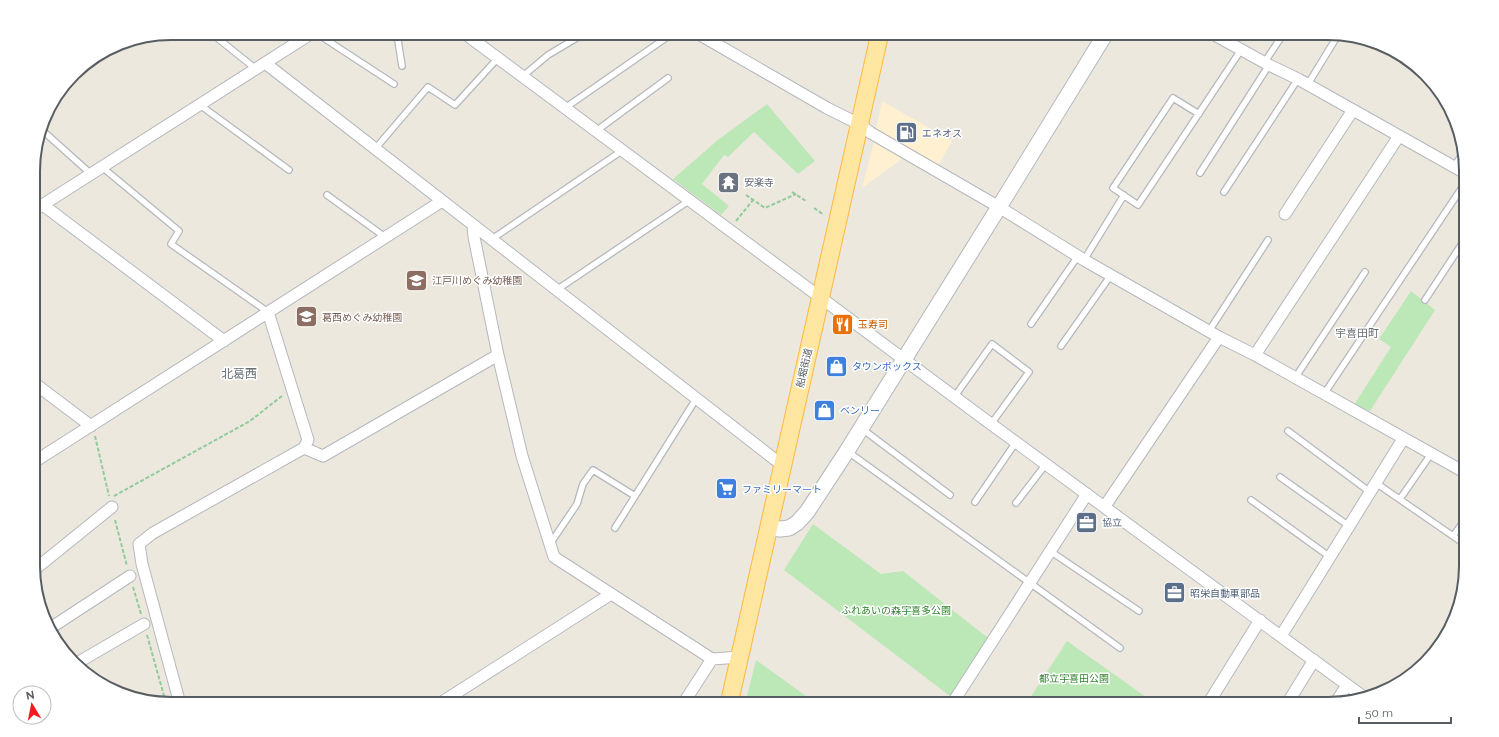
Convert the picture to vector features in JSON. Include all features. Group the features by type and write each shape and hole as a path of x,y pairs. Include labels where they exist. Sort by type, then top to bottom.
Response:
{"main road":[{"name":"船堀街道","path":"731,697 878,40"}],"street":[{"path":"40,207 301,40"},
{"path":"474,40 729,228 991,424 1105,506 1358,693"},
{"path":"709,40 827,108 859,124 871,133 1081,258 1214,334 1255,355 1459,469"},
{"path":"769,528 789,528 797,523 807,512 847,451 999,208 1102,40"},
{"path":"1229,40 1241,50 1303,81 1459,170"},
{"path":"265,63 491,240 558,289 782,466"},
{"path":"1284,214 1353,110"},
{"path":"1255,355 1399,136"},
{"path":"40,458 442,201"},
{"path":"40,209 224,341"},
{"path":"473,225 474,237 498,355 522,456 554,557 712,659 740,657"},
{"path":"178,697 142,564 139,544 153,533 304,448 308,440 268,312"},
{"path":"1105,506 1214,334"},
{"path":"304,448 323,456 498,355"},
{"path":"40,388 91,426"},
{"path":"1281,636 1403,439"},
{"path":"957,697 1087,494"},
{"path":"40,565 111,502"},
{"path":"55,625 130,576"},
{"path":"450,697 611,594"},
{"path":"1212,697 1260,620"},
{"path":"82,661 144,624"},
{"path":"688,697 712,659"},
{"path":"1291,697 1314,660"},
{"path":"1340,696 1347,685"}],"lane":[{"path":"220,40 256,69"},
{"path":"321,40 394,84"},
{"path":"398,40 402,66"},
{"path":"523,76 548,55 573,40"},
{"path":"565,108 662,40"},
{"path":"1200,172 1267,64 1280,40"},
{"path":"1224,192 1303,81 1335,40"},
{"path":"1199,114 1173,98 1113,188 1138,204 1199,114 1241,50"},
{"path":"375,150 428,87 455,105 498,58"},
{"path":"596,130 668,78"},
{"path":"200,105 289,170"},
{"path":"45,133 91,174"},
{"path":"491,240 623,150"},
{"path":"1454,167 1458,160"},
{"path":"102,167 179,231 171,244 268,312"},
{"path":"1324,394 1459,192"},
{"path":"327,196 385,237"},
{"path":"1031,324 1081,258 1124,196"},
{"path":"558,289 690,200"},
{"path":"1214,334 1268,240"},
{"path":"1425,300 1459,248"},
{"path":"1295,378 1365,272"},
{"path":"1061,346 1111,275"},
{"path":"955,396 992,344 1023,367 1029,372 991,424"},
{"path":"615,528 696,399"},
{"path":"861,427 950,495"},
{"path":"1288,431 1373,487 1400,499 1459,540"},
{"path":"975,502 1016,442"},
{"path":"847,451 1120,648"},
{"path":"1400,499 1431,454"},
{"path":"1016,503 1046,464"},
{"path":"550,544 577,504 583,484 593,470 635,496"},
{"path":"1280,477 1349,526"},
{"path":"1251,500 1330,557"},
{"path":"1453,536 1459,528"},
{"path":"1050,551 1139,611"}],"path":[{"path":"792,192 806,200"},
{"path":"746,195 766,208 796,194"},
{"path":"729,228 753,200"},
{"path":"814,208 825,216"},
{"path":"111,502 250,421 286,393 292,391"}],"shaded area":[{"path":"882,101 952,141 938,166 876,129"},
{"path":"874,142 903,158 862,188"}],"green space":[{"path":"767,104 815,161 798,174 754,132 728,157 724,155 702,184 729,206 721,215 673,179 719,139"},
{"path":"1411,291 1435,310 1370,411 1354,405 1391,347 1379,339"},
{"name":"ふれあいの森宇喜多公園","path":"813,524 881,574 903,571 988,638 950,696 784,570"},
{"name":"都立宇喜田公園","path":"1067,641 1146,697 1031,697"},
{"path":"756,660 807,697 747,697"}],"place":[{"name":"エネオス","path":"907,133"},
{"name":"安楽寺","path":"729,182"},
{"name":"江戸川めぐみ幼稚園","path":"417,280"},
{"name":"葛西めぐみ幼稚園","path":"306,317"},
{"name":"玉寿司","path":"843,324"},
{"name":"タウンボックス","path":"837,366"},
{"name":"ベンリー","path":"824,410"},
{"name":"ファミリーマート","path":"726,489"},
{"name":"協立","path":"1087,522"},
{"name":"昭栄自動車部品","path":"1175,593"}],"district":[{"name":"宇喜田町","path":"1357,333"},
{"name":"北葛西","path":"239,374"}]}
